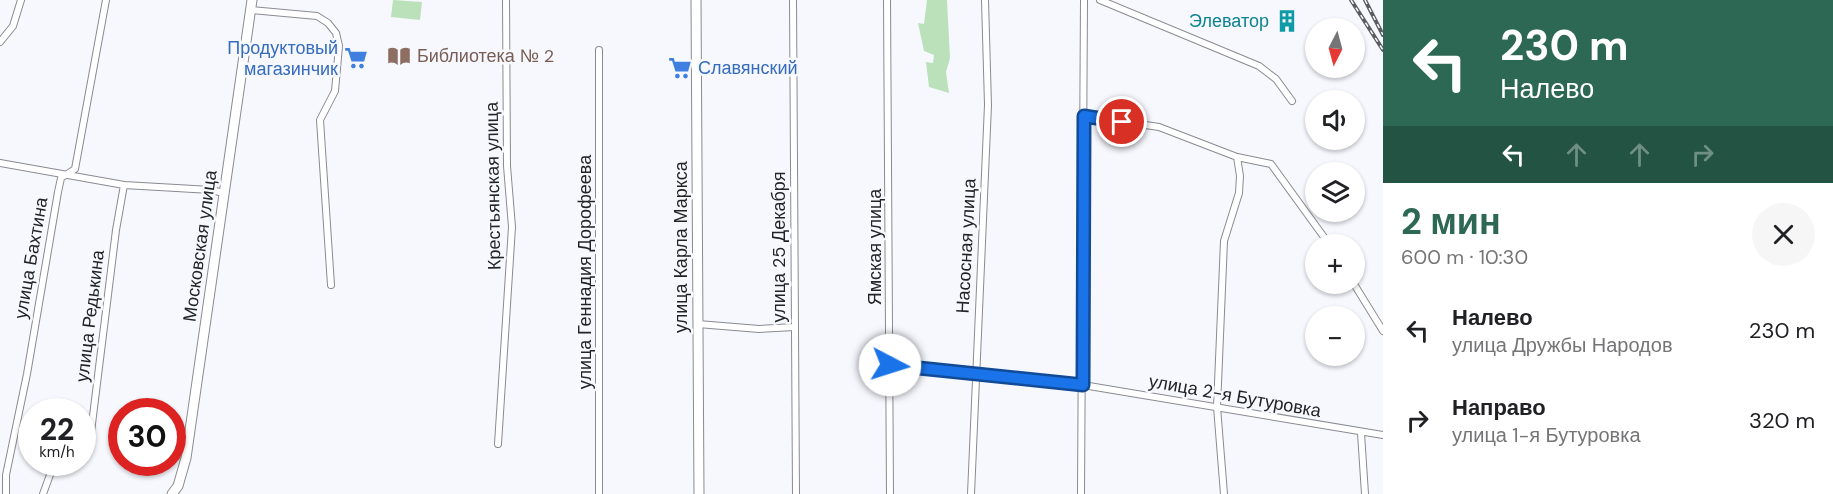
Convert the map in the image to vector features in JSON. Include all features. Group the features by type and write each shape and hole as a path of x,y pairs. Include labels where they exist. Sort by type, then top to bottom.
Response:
{"street":[{"path":"0,42 14,26 21,0"},
{"name":"улица Бахтина","path":"6,494 6,475 27,374 58,192 61,178 68,176 75,169 106,0"},
{"name":"Крестьянская улица","path":"498,444 512,227 507,165 506,0"},
{"name":"улица Карла Маркса","path":"696,0 699,494"},
{"name":"улица 25 Декабря","path":"793,0 796,494"},
{"name":"Ямская улица","path":"887,0 890,494"},
{"name":"Насосная улица","path":"971,494 988,105 985,0"},
{"path":"1080,494 1083,385 1084,0"},
{"path":"1100,0 1232,53 1276,79 1292,101"},
{"path":"251,5 317,16 328,23 336,33 339,46 335,91 320,118 331,285"},
{"name":"Московская улица","path":"172,494 178,486 186,458 251,5"},
{"name":"улица Геннадия Дорофеева","path":"599,50 599,494"},
{"path":"1084,116 1160,127 1237,158 1264,161 1276,168 1322,234"},
{"path":"1224,494 1217,407 1224,241 1240,186 1237,158"},
{"path":"0,163 124,185 211,190 224,193"},
{"name":"улица Редькина","path":"96,398 116,230 124,185"},
{"path":"1360,294 1383,332"},
{"path":"698,324 759,328 794,327"},
{"name":"улица 2-я Бутуровка","path":"890,365 976,372 1083,385 1383,435"},
{"path":"1361,433 1365,494"},
{"path":"43,494 50,476"}],"green space":[{"path":"393,0 422,2 420,20 391,17"},
{"path":"927,0 947,0 950,58 946,72 949,93 929,87 926,62 933,63 934,55 924,51 918,23 924,24"}],"railway":[{"path":"1351,0 1383,50"},
{"path":"1365,0 1383,35"}],"place":[{"name":"Элеватор","path":"1287,21"},
{"name":"Библиотека № 2","path":"399,56"},
{"name":"Продуктовый магазинчик","path":"356,58"},
{"name":"Славянский","path":"680,68"}],"route":[{"path":"890,365 976,372 1083,385 1084,116 1122,122"}]}
